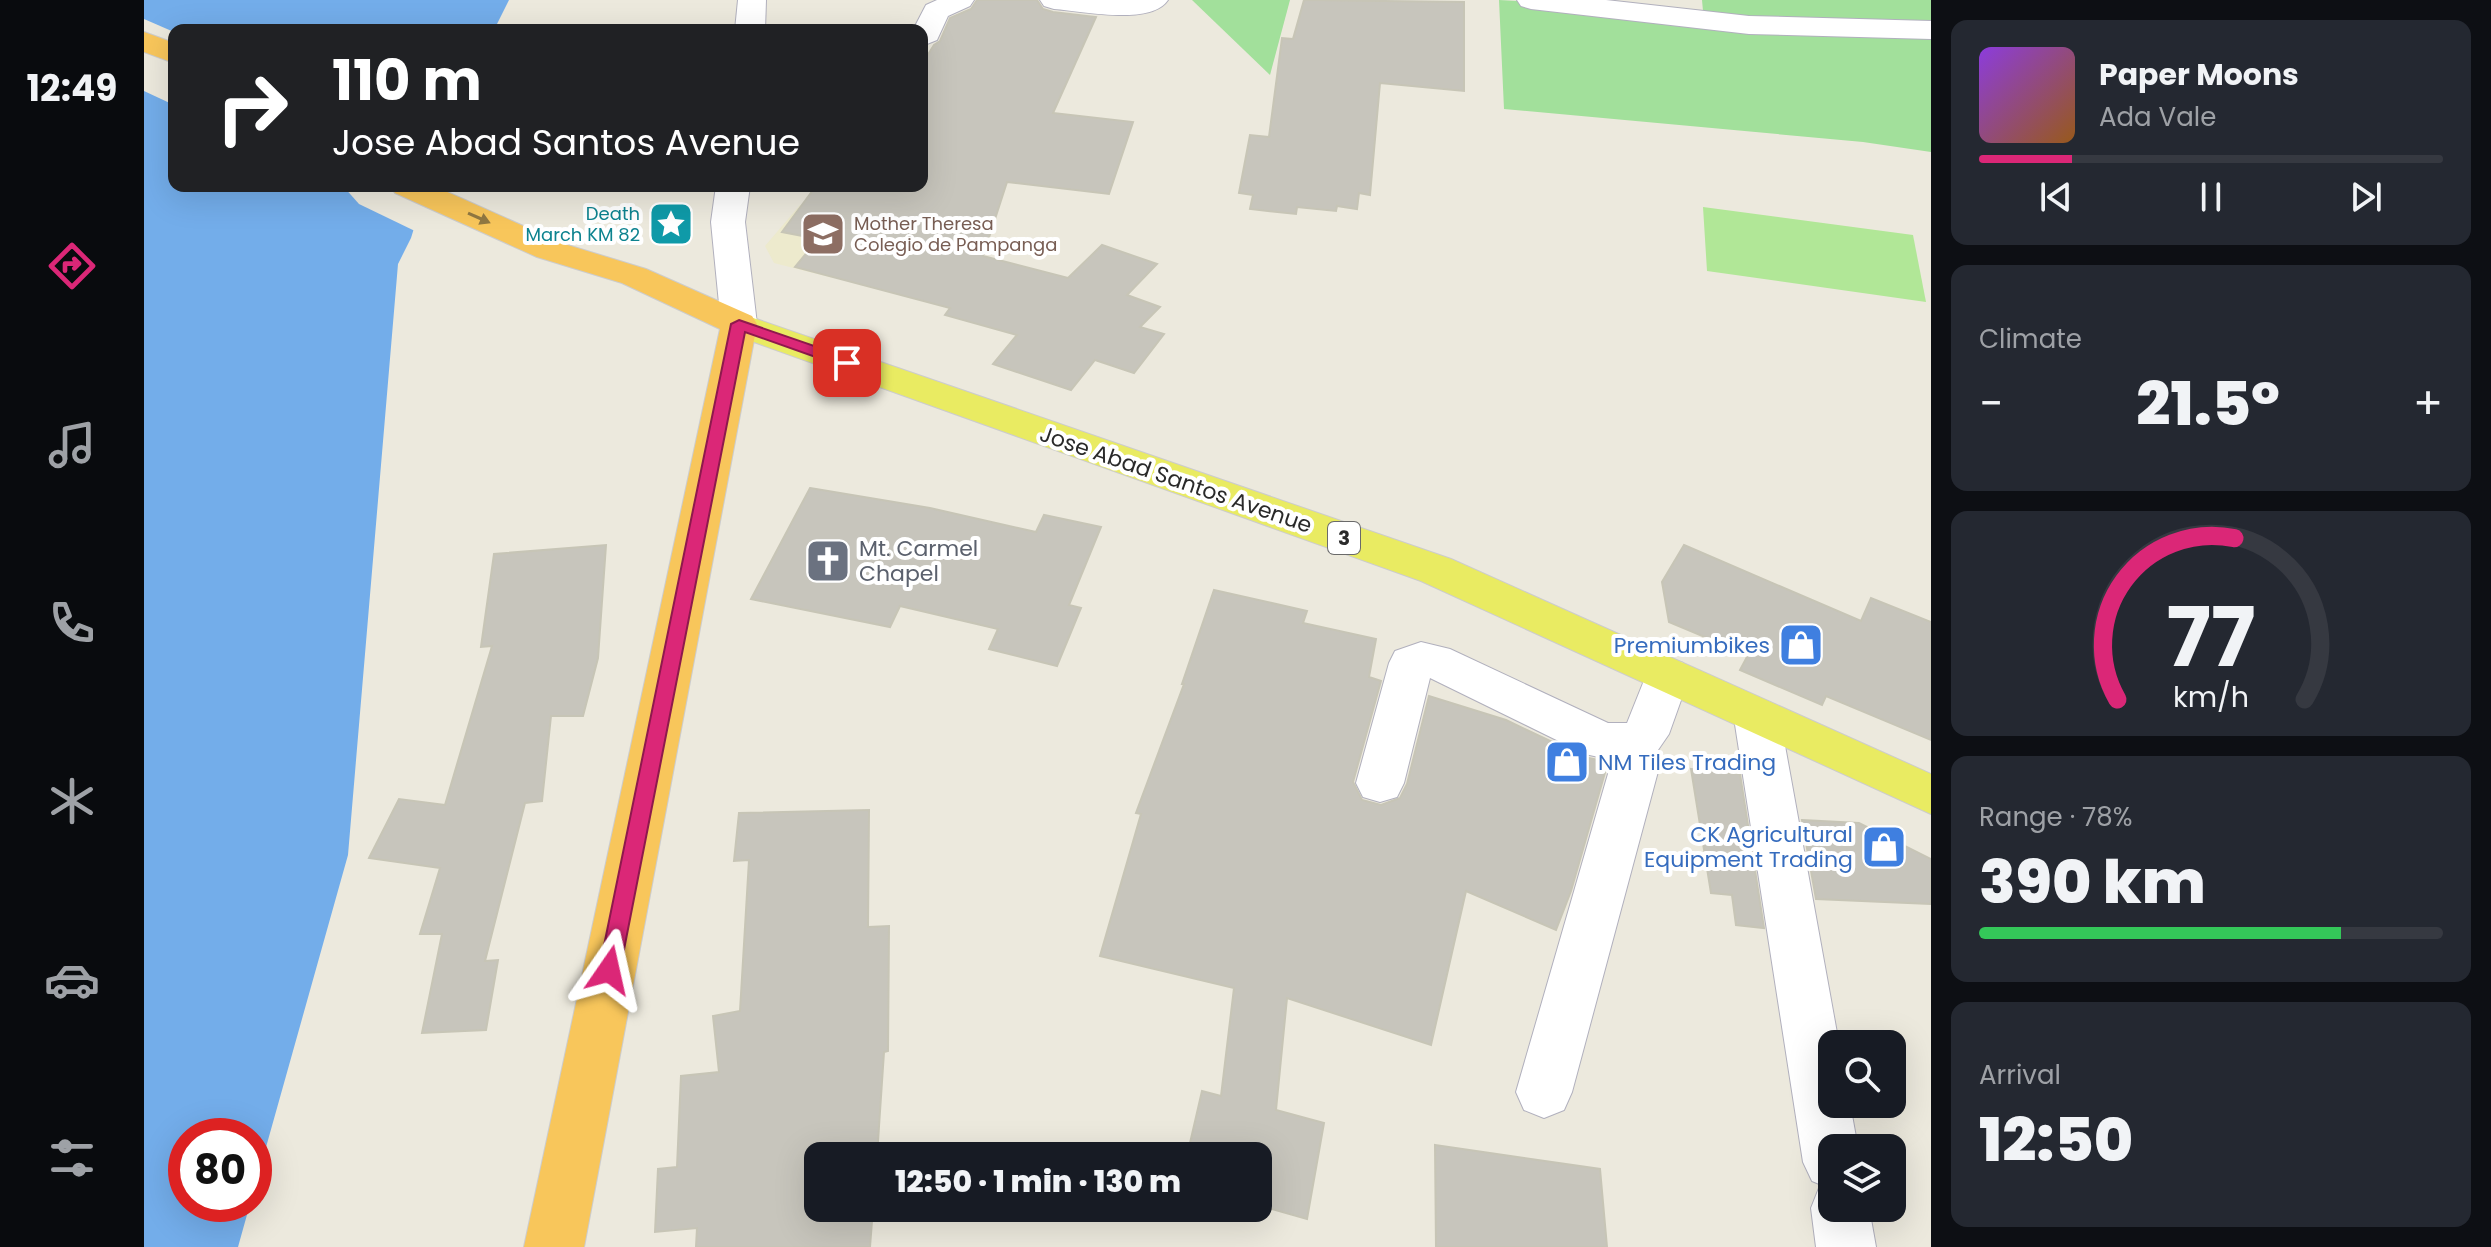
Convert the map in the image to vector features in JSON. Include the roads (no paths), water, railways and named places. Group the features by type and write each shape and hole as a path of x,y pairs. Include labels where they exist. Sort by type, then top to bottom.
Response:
{"highway":[{"path":"144,41 168,51"},
{"path":"144,68 168,78"},
{"name":"Jose Abad Santos Avenue","path":"420,192 549,250 634,276 739,324"},
{"name":"Jose Abad Santos Avenue","path":"478,192 570,234 634,276"},
{"path":"554,1247 739,324"}],"main road":[{"name":"Jose Abad Santos Avenue","path":"739,324 1436,570 1931,795"}],"street":[{"path":"750,24 752,0"},
{"path":"928,31 936,11 960,0"},
{"path":"1054,0 1134,7 1154,0"},
{"path":"1531,0 1749,25 1931,30"},
{"path":"732,192 728,222 739,324"},
{"path":"728,222 745,192"},
{"path":"1380,783 1411,663 1421,659 1434,661 1602,741 1633,743 1646,734 1667,675"},
{"path":"1757,718 1827,1134"},
{"path":"1544,1092 1636,764 1633,743"},
{"path":"1842,1222 1846,1247"}],"water":[{"path":"144,0 509,0 497,24 168,24 168,192 425,192 411,238 398,264 348,855 272,1126 272,1118 168,1118 168,1222 245,1222 238,1247 144,1247"}],"place":[{"name":"Death March KM 82","path":"671,224"},
{"name":"Mother Theresa Colegio de Pampanga","path":"823,234"},
{"name":"Mt. Carmel Chapel","path":"828,561"},
{"name":"Premiumbikes","path":"1801,645"},
{"name":"NM Tiles Trading","path":"1567,762"},
{"name":"CK Agricultural Equipment Trading","path":"1884,847"}]}
